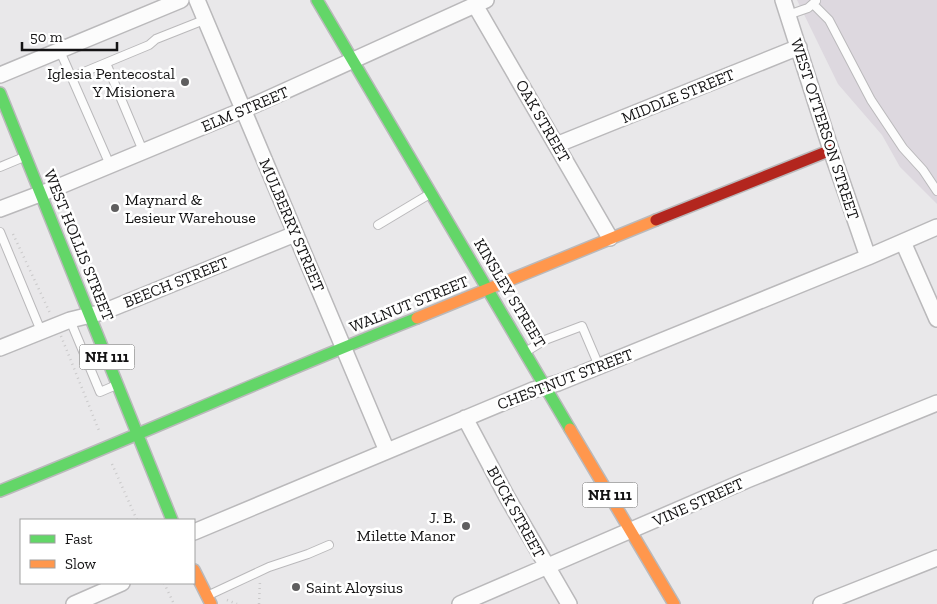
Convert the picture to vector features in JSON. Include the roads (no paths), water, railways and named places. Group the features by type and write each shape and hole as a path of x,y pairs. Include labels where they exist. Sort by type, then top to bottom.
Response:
{"main road":[{"name":"KINSLEY STREET","path":"317,0 674,604"},
{"name":"WEST HOLLIS STREET","path":"0,93 42,193 172,519"},
{"name":"WALNUT STREET","path":"0,491 138,435 344,347 831,150"},
{"path":"195,574 209,600"}],"street":[{"path":"0,75 181,0"},
{"name":"MULBERRY STREET","path":"196,0 387,451"},
{"name":"WEST OTTERSON STREET","path":"784,0 831,150 868,257"},
{"name":"ELM STREET","path":"0,209 243,110 481,3"},
{"name":"OAK STREET","path":"481,3 556,145 610,238"},
{"name":"MIDDLE STREET","path":"556,145 799,47"},
{"name":"CHESTNUT STREET","path":"195,532 465,418 599,366 868,257 937,227"},
{"name":"BEECH STREET","path":"0,348 70,320 103,312 296,234"},
{"path":"903,242 936,315"},
{"name":"VINE STREET","path":"460,604 741,483 937,403"},
{"name":"BUCK STREET","path":"465,418 507,497 569,604"},
{"path":"821,604 937,558"},
{"path":"74,604 121,584"}],"lane":[{"path":"788,15 808,8 815,2 829,20 870,100 903,148 923,170 937,191"},
{"path":"72,77 149,45 156,39 204,20"},
{"path":"60,51 110,165"},
{"path":"106,63 143,152"},
{"path":"0,167 26,156"},
{"path":"378,225 432,193"},
{"path":"0,232 41,331"},
{"path":"70,320 100,392 117,384"},
{"path":"526,352 545,340 582,326 599,366"},
{"path":"209,600 275,564 308,554 329,545"}],"place":[{"name":"Iglesia Pentecostal Y Misionera","path":"185,82"},
{"name":"Maynard & Lesieur Warehouse","path":"115,208"},
{"name":"J. B. Milette Manor","path":"466,526"},
{"name":"Saint Aloysius","path":"296,587"}]}
